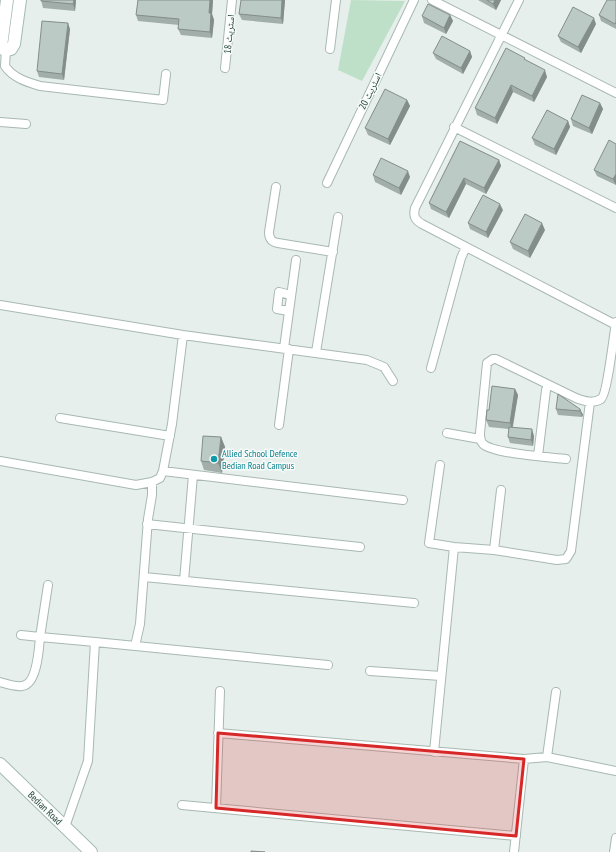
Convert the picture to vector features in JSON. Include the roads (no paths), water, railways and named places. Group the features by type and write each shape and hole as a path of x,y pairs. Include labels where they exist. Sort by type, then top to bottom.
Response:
{"main road":[{"path":"7,0 1,44 3,50 11,49 14,44 20,0"},
{"name":"Bedian Road","path":"0,764 91,852"}],"street":[{"name":"اسٹریٹ 18","path":"225,68 232,0"},
{"path":"330,50 336,0"},
{"name":"اسٹریٹ 20","path":"326,183 414,0"},
{"path":"432,0 616,93"},
{"path":"519,0 454,127 415,208 414,213 418,222 616,324 608,377 604,396 600,400 590,402 576,398 500,360 493,359 486,368 480,439 483,444 490,448 566,459"},
{"path":"3,50 5,66 8,70 17,77 40,86 163,100 166,74"},
{"path":"0,122 26,124"},
{"path":"454,127 616,208"},
{"path":"276,187 269,232 269,236 272,241 333,252"},
{"path":"316,352 338,217"},
{"path":"430,368 461,258 466,247"},
{"path":"279,425 287,349 289,311 296,260"},
{"path":"289,311 277,309 279,292 291,295"},
{"path":"0,305 183,335 367,360 384,367 393,381"},
{"path":"0,461 136,484 152,482 160,478 163,471 170,436 183,335"},
{"path":"538,456 546,390 548,385"},
{"path":"440,465 429,543 454,547 494,550 557,560 566,559 571,551 590,402"},
{"path":"60,418 170,436"},
{"path":"447,433 480,439"},
{"path":"163,471 403,500"},
{"path":"184,581 193,475"},
{"path":"135,646 140,624 147,524 152,482"},
{"path":"494,550 501,490"},
{"path":"147,524 360,547"},
{"path":"434,752 440,676 454,547"},
{"path":"144,577 414,603"},
{"path":"0,682 23,686 32,680 48,585"},
{"path":"21,635 328,665"},
{"path":"65,827 88,761 95,642"},
{"path":"370,671 440,676"},
{"path":"216,808 220,691"},
{"path":"546,757 556,692"},
{"path":"218,733 524,759 546,757 616,771"},
{"path":"514,852 524,759"},
{"path":"182,805 516,836"},
{"path":"614,852 616,838"}],"place":[{"name":"Allied School Defence Bedian Road Campus","path":"214,459"}]}
